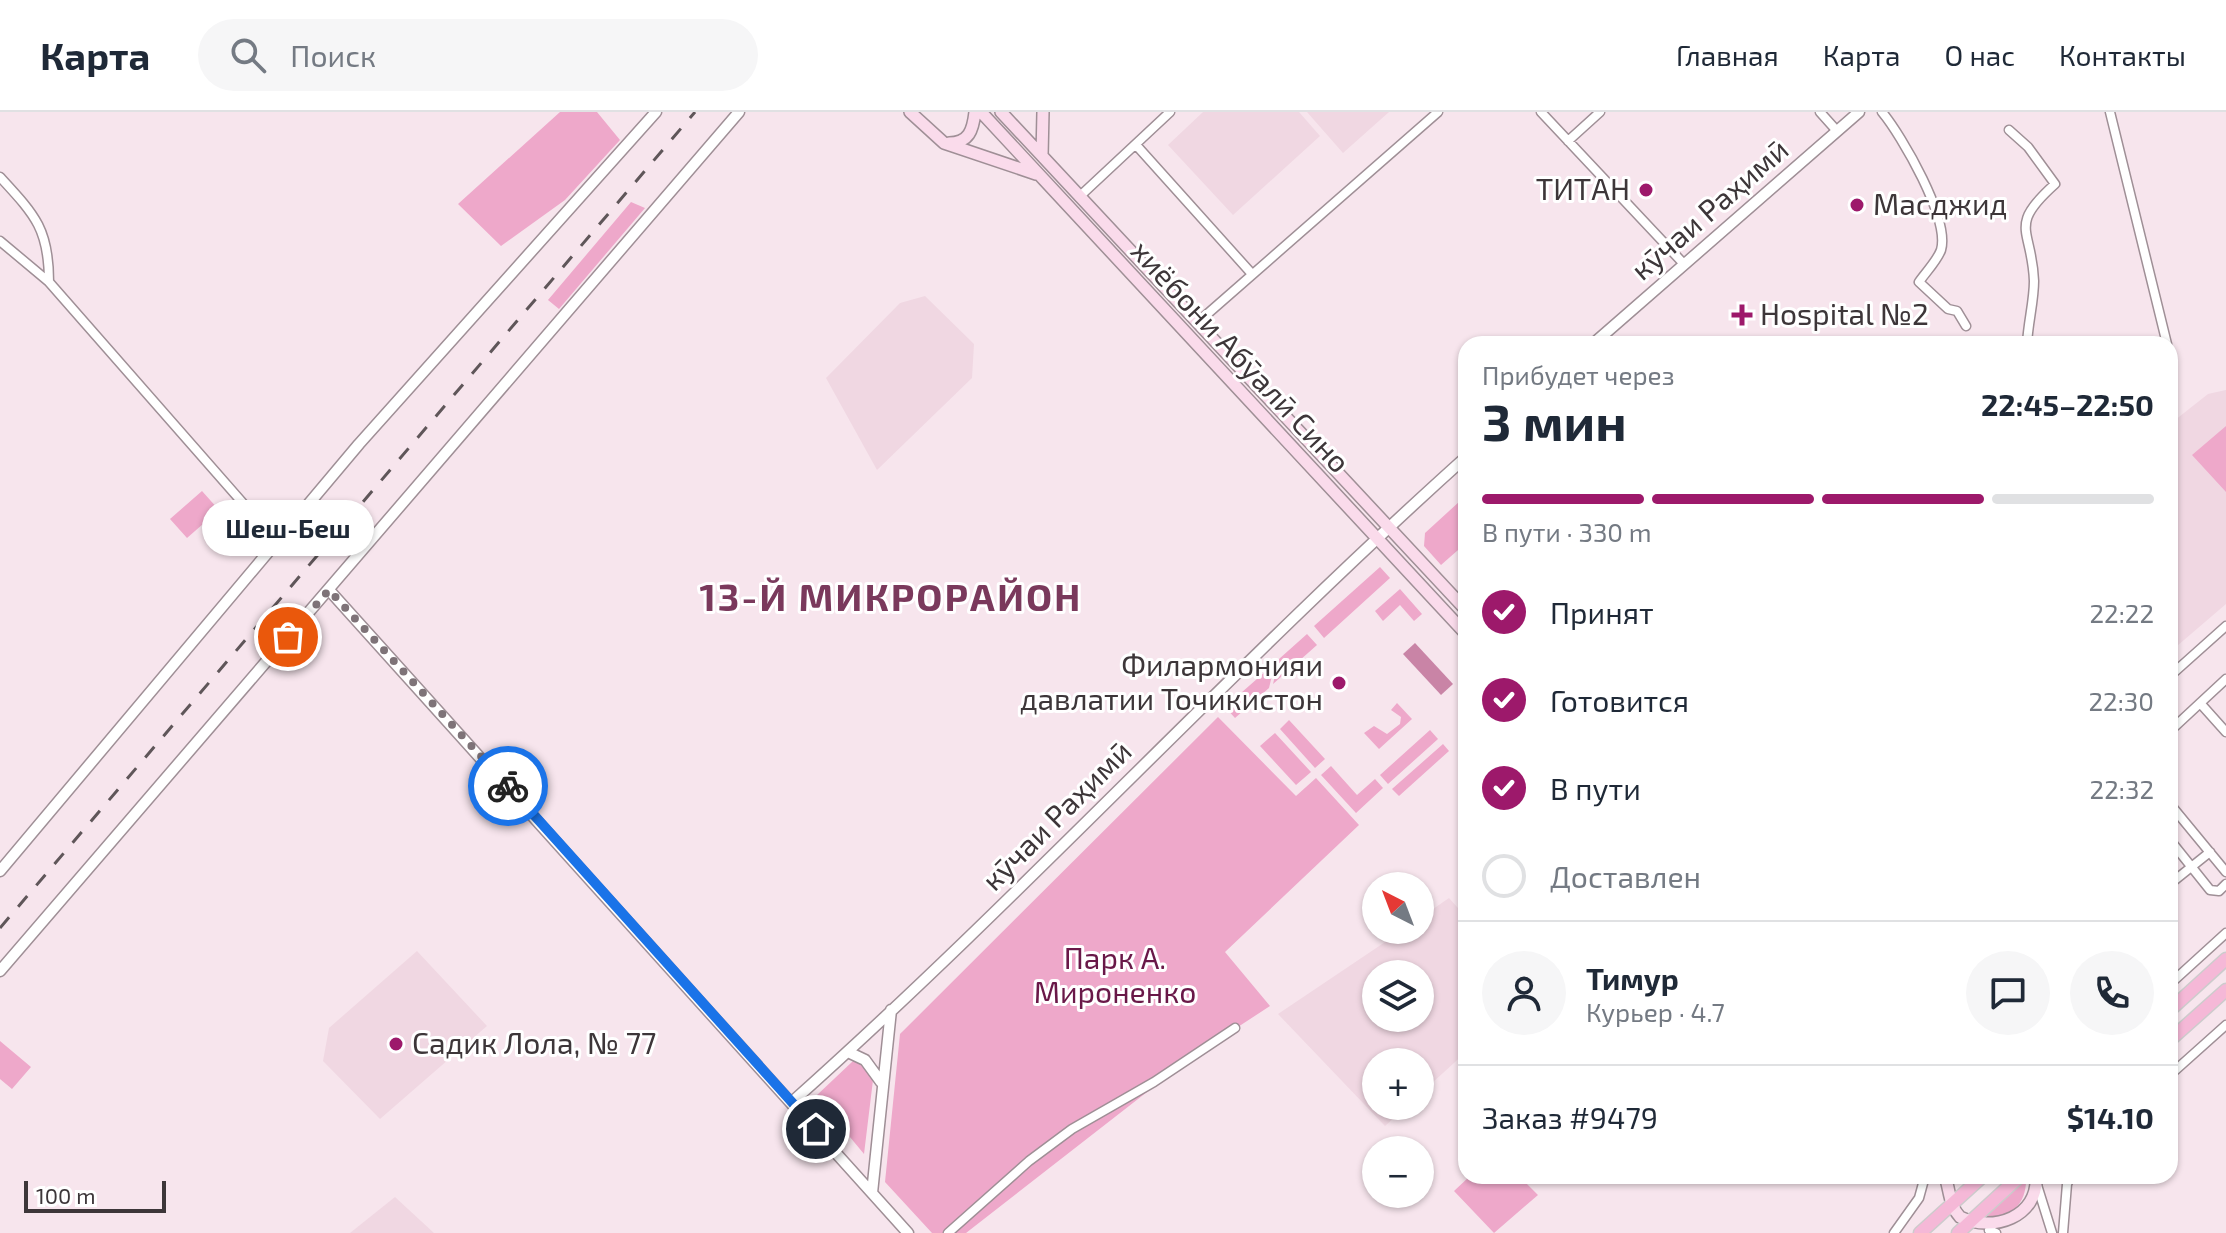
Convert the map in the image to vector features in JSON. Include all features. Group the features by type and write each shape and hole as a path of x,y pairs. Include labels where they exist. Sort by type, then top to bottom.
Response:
{"main road":[{"path":"910,112 944,143 1037,174"},
{"path":"944,143 964,140 971,132 978,112"},
{"name":"хиёбони Абӯалӣ Сино","path":"978,112 1458,626"},
{"name":"хиёбони Абӯалӣ Сино","path":"1001,112 1458,602"},
{"path":"1042,156 1043,112"},
{"path":"2178,1003 2226,959"},
{"path":"2178,1033 2226,990"},
{"path":"1948,1184 1952,1205 1969,1223 1992,1232 2004,1229 2028,1212 2035,1184"},
{"path":"1920,1233 1974,1184"},
{"path":"1958,1233 2011,1184"}],"street":[{"path":"0,871 359,444 656,112"},
{"path":"0,971 739,112"},
{"path":"1079,197 1170,112"},
{"path":"1197,323 1438,112"},
{"path":"1541,112 1683,263"},
{"path":"1568,141 1600,112"},
{"path":"1820,112 1837,131"},
{"name":"кӯчаи Раҳимӣ","path":"1602,336 1859,112"},
{"path":"1882,112 1897,130 1918,166 1940,228 1941,250 1919,282 1948,309 1957,311 1966,326"},
{"path":"2110,112 2165,336"},
{"path":"2009,130 2028,147 2055,184 2030,206 2025,224 2034,281 2028,336"},
{"path":"1137,146 1252,274"},
{"path":"0,177 31,211 49,247 49,282"},
{"path":"0,241 49,282 256,518"},
{"name":"кӯчаи Раҳимӣ","path":"792,1102 1046,863 1244,660 1458,464"},
{"path":"329,590 908,1233"},
{"path":"2178,669 2226,626"},
{"path":"2178,723 2226,679"},
{"path":"2200,703 2226,732"},
{"path":"2178,814 2226,872"},
{"path":"2178,849 2210,890 2219,891 2226,884"},
{"path":"2178,877 2210,852"},
{"path":"2178,977 2226,933"},
{"path":"872,1193 891,1010"},
{"path":"2178,1068 2226,1025"},
{"path":"948,1233 1029,1161 1072,1129 1154,1082 1235,1028"},
{"path":"848,1052 865,1060 882,1084"},
{"path":"1894,1233 1919,1198 1923,1184"},
{"path":"2037,1184 2052,1233"},
{"path":"2063,1233 2067,1184"}],"shaded area":[{"path":"1203,112 1299,112 1320,136 1233,215 1168,145"},
{"path":"1307,112 1389,112 1343,153"},
{"path":"925,296 974,344 972,378 877,470 826,378 900,303"},
{"path":"2226,390 2226,604 2178,645 2178,418 2208,394"},
{"path":"1415,643 1453,684 1441,695 1403,654"},
{"path":"1449,898 1458,908 1458,1059 1434,1081 1434,1048 1362,1048 1362,1102 1278,1014 1382,944 1434,944 1434,908"},
{"name":"Садик Лола, № 77","path":"417,951 487,1026 380,1119 323,1061 329,1028"},
{"path":"395,1197 434,1233 350,1233"}],"green space":[{"path":"560,112 597,112 620,140 565,200 501,246 458,204"},
{"path":"631,202 645,208 559,309 548,300"},
{"path":"2226,426 2226,492 2192,455"},
{"path":"202,491 219,510 187,538 170,519"},
{"path":"1458,503 1458,550 1441,565 1424,546 1425,533"},
{"path":"1380,567 1390,578 1324,638 1314,626"},
{"path":"1400,589 1422,614 1414,621 1400,605 1383,621 1375,611"},
{"path":"1307,634 1317,645 1273,684 1279,659"},
{"path":"1275,663 1269,688 1235,718 1225,707"},
{"path":"1397,703 1412,719 1379,749 1364,733 1374,726 1387,734 1400,724 1401,717 1391,710"},
{"name":"Парк А. Мироненко","path":"1218,717 1296,796 1316,778 1359,825 1225,952 1270,1006 1192,1057 966,1233 932,1233 885,1182 900,1034"},
{"path":"1289,720 1325,759 1315,768 1280,729"},
{"path":"1430,730 1438,739 1388,784 1380,775"},
{"path":"1275,733 1311,772 1296,785 1260,746"},
{"path":"1443,744 1449,751 1399,796 1392,789"},
{"path":"1331,766 1357,795 1375,779 1383,788 1356,813 1321,775"},
{"path":"0,1041 31,1067 12,1089 0,1079"},
{"path":"853,1061 862,1061 871,1071 873,1080 864,1154 816,1096"},
{"path":"1461,1184 1527,1184 1538,1195 1494,1233 1454,1191"},
{"path":"2020,1184 2026,1184 2020,1203 2009,1213 1984,1217"}],"railway":[{"path":"0,928 695,112"}],"way so far":[{"path":"288,637 329,590 508,786"}],"place":[{"name":"ТИТАН","path":"1646,190"},
{"name":"Масджид","path":"1857,205"},
{"name":"Hospital №2","path":"1742,315"},
{"name":"Шеш-Беш","path":"288,637"},
{"name":"Филармонияи давлатии Точикистон","path":"1339,683"},
{"name":"Садик Лола, № 77","path":"396,1044"}],"district":[{"name":"13-Й МИКРОРАЙОН","path":"891,598"}],"route":[{"path":"508,786 816,1129"}]}
